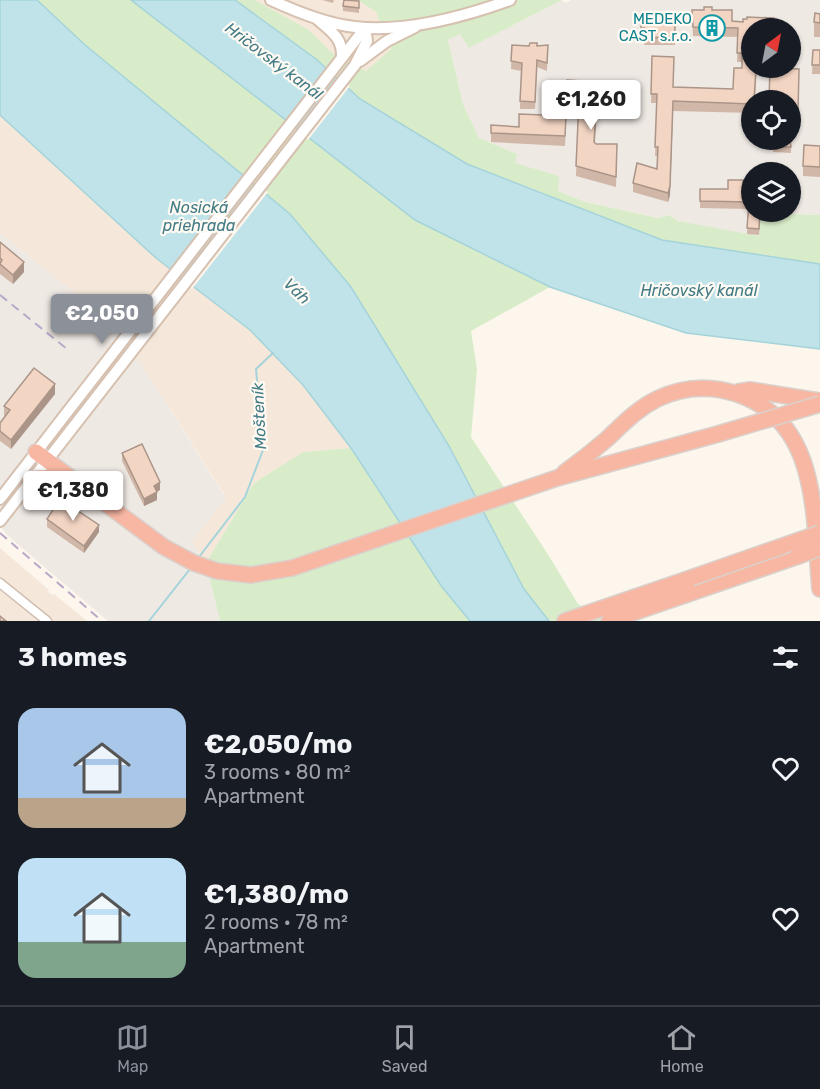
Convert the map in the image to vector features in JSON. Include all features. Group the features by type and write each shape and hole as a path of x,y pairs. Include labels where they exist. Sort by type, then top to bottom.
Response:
{"highway":[{"path":"556,478 585,458 630,417 657,399 675,391 713,388 747,397 771,412 785,425 796,441 805,461 814,499 820,588"},
{"path":"732,392 750,390 820,402"},
{"path":"42,456 164,547 204,567 240,575 273,572 352,549 556,478 628,460 820,402"},
{"path":"34,478 69,477"},
{"path":"565,621 820,533"},
{"path":"609,621 820,548"}],"main road":[{"path":"271,0 343,25 364,28 421,24 477,11 510,0"},
{"path":"314,16 336,36 342,46 339,60"},
{"path":"352,69 387,41 421,24"},
{"path":"0,521 34,478 42,456 127,336 364,28"},
{"path":"3,495 42,456 138,344 352,69 367,41 364,28"}],"street":[{"path":"0,583 47,621"}],"shaded area":[{"path":"255,0 358,0 376,12 391,49 366,71 331,52 309,30"},
{"path":"562,0 566,3 571,0 820,0 820,215 801,214 801,162 741,162 741,222 760,222 759,236 678,221 670,215 659,218 585,202 558,191 558,176 514,163 517,154 479,138 463,104 448,40 460,33 469,48"},
{"path":"0,115 156,258 250,330 303,385 351,448 303,452 254,483 206,563 192,542 226,497 119,329 0,233"},
{"path":"0,233 119,329 226,498 192,542 206,563 220,621 108,621 7,535 0,526"},
{"path":"0,548 49,590 48,592 54,594 87,621 0,621"}],"green space":[{"path":"37,0 131,0 415,220 550,287 471,331 477,369 471,437 578,604 608,621 549,621 524,589 449,446 351,287 290,214 84,44"},
{"path":"235,0 255,0 309,30 331,52 366,71 391,49 376,12 358,0 562,0 469,48 460,34 448,40 463,104 479,138 517,154 515,163 559,176 558,191 585,202 658,218 669,215 678,221 759,236 760,222 801,222 801,214 820,215 820,264 662,240 467,164 360,99 316,59"},
{"path":"351,448 442,587 470,621 220,621 206,563 254,483 303,452"}],"water":[{"path":"0,0 37,0 84,44 290,214 351,287 449,446 524,589 549,621 470,621 442,587 351,448 303,385 250,330 156,258 0,115"},
{"name":"Hričovský kanál","path":"131,0 235,0 316,59 360,99 467,164 662,240 820,264 820,349 686,333 550,287 415,220"}],"pier":[{"path":"340,77 350,86 308,140 297,132"},
{"path":"257,183 268,192 192,289 181,281"}],"building":[{"path":"344,0 359,1 359,8 343,6"},
{"path":"704,7 712,7 712,10 732,10 732,21 741,22 741,53 737,53 738,28 693,27 692,10 704,10"},
{"path":"815,13 820,14 820,23 814,22"},
{"path":"641,16 652,17 651,24 675,24 675,38 644,37"},
{"path":"530,43 537,43 537,46 548,45 547,63 537,60 535,102 520,101 522,63 511,61 512,45 529,46"},
{"path":"813,50 820,50 820,65 812,65"},
{"path":"652,56 674,57 673,87 733,89 734,68 741,68 741,78 755,78 755,90 741,90 741,104 673,101 668,193 633,183 637,163 657,169 658,147 655,147 657,94 651,94"},
{"path":"770,78 799,78 799,90 769,90"},
{"path":"567,80 598,82 594,142 596,144 617,144 616,177 576,166 579,100 567,99"},
{"path":"519,114 566,116 565,136 491,133 491,125 519,127"},
{"path":"804,145 820,146 820,167 803,166"},
{"path":"728,180 741,180 741,202 700,201 700,189 728,189"},
{"path":"747,222 759,222 759,229 747,228"},
{"path":"0,242 24,262 13,275 0,264 2,260"},
{"path":"34,368 55,384 11,440 0,431 0,423 10,410 4,406"},
{"path":"142,444 160,482 154,486 157,492 144,499 122,453"},
{"path":"60,499 99,525 84,546 47,519"}],"waterway":[{"name":"Mošteník","path":"199,557 245,497 263,450 256,369 273,353"},
{"name":"Mošteník","path":"149,621 190,569"}],"railway":[{"path":"0,295 67,349"},
{"path":"0,533 102,621"}],"place":[{"name":"MEDEKO CAST s.r.o.","path":"712,28"}],"water label":[{"name":"Nosická priehrada","path":"199,216"},
{"name":"Váh","path":"297,291"}]}
